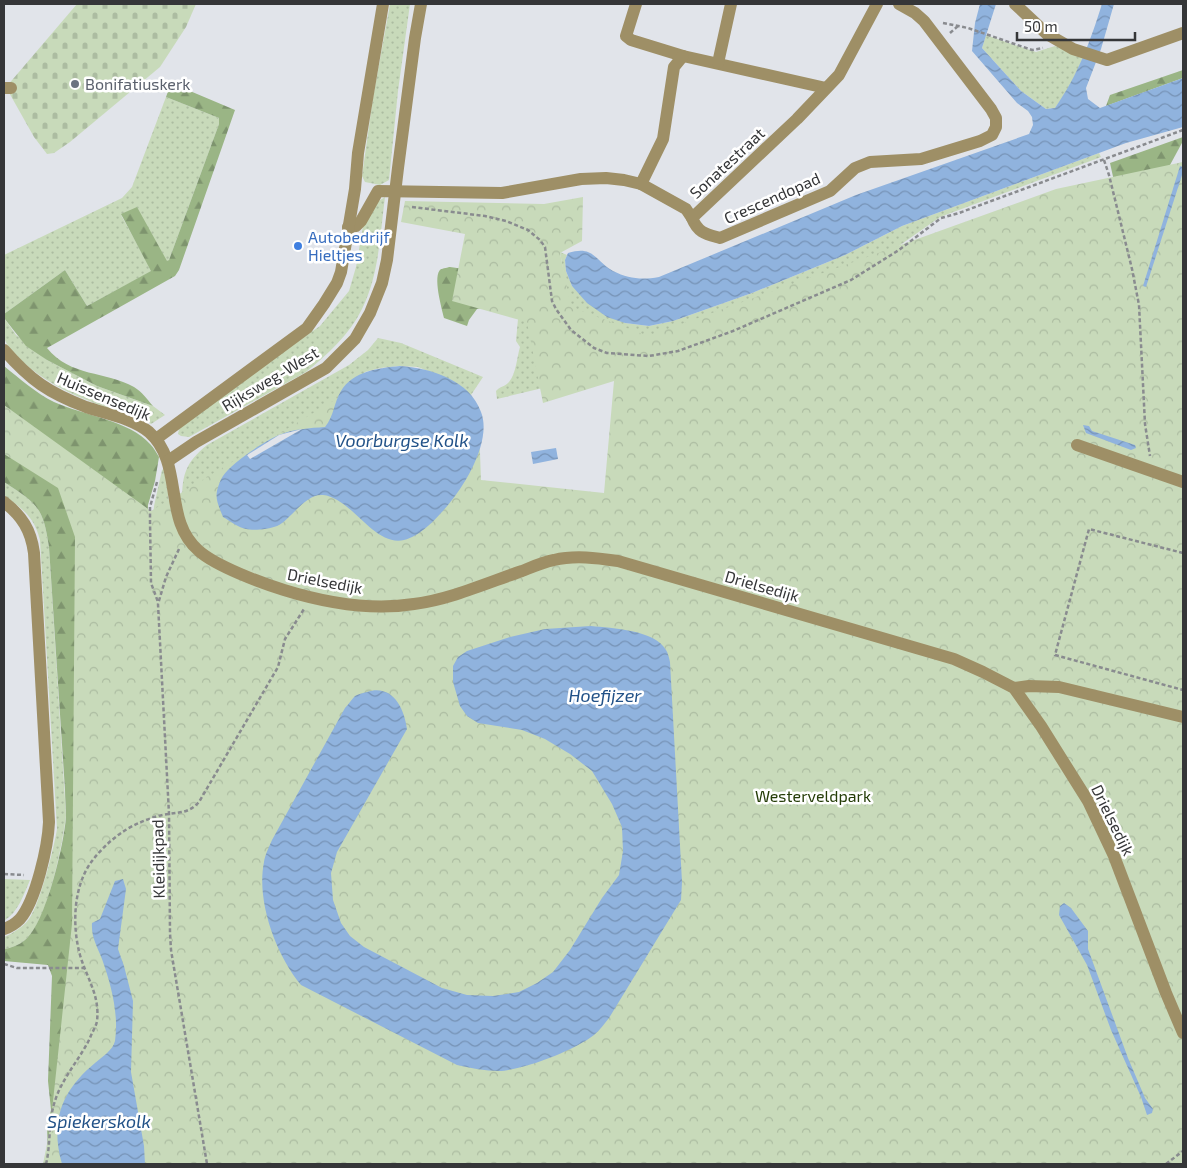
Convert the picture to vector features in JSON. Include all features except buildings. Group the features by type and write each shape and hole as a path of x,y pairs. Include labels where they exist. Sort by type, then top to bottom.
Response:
{"street":[{"name":"Rijksweg-West","path":"156,439 307,328 336,283 341,272 358,153 383,4"},
{"name":"Rijksweg-West","path":"168,461 196,442 326,368 355,339 370,313 382,283 387,260 421,4"},
{"path":"636,4 626,36 631,40 683,56 826,88"},
{"path":"718,63 731,4"},
{"name":"Sonatestraat","path":"395,191 502,193 581,179 606,178 641,184 686,209 692,218 797,119 839,74 877,4"},
{"name":"Crescendopad","path":"692,218 696,227 704,233 720,238 830,192 855,168 870,162 921,159 980,141 992,135 996,127 996,118 991,109 924,21 899,4"},
{"path":"1015,4 1047,34 1082,52 1107,60 1183,33"},
{"path":"641,184 663,139 674,67 683,56"},
{"path":"354,189 395,191"},
{"path":"348,228 356,226 361,221 378,191"},
{"name":"Huissensedijk","path":"4,350 23,372 44,388 87,407 137,424 148,432 156,439 168,461 173,483"},
{"path":"1077,445 1154,470 1183,482"},
{"name":"Drielsedijk","path":"173,483 178,519 186,537 199,551 210,559 246,576 273,587 310,598 344,605 378,607 414,604 452,595 553,560 575,557 597,558 618,561 954,660 1014,688 1037,719 1088,801 1114,856 1183,1033"},
{"path":"4,502 19,514 28,527 34,553 49,822 45,852 31,898 25,912 13,925 4,929"},
{"path":"1014,688 1029,686 1059,687 1183,717"}],"path":[{"path":"924,21 968,28 1032,50 1061,42"},
{"path":"393,206 485,216 506,221 528,230 540,240 545,248 552,301 571,330 594,348 607,353 649,356 687,348 732,331 851,280 899,250 941,218 959,214 1183,130"},
{"path":"1104,160 1132,269 1138,305 1145,424 1154,470"},
{"path":"158,604 151,583 150,507 161,470 168,461"},
{"path":"1183,553 1089,529 1056,655 1183,690"},
{"name":"Kleidijkpad","path":"176,554 158,604 168,814 171,950 207,1164"},
{"path":"46,1164 54,1101 66,1076 82,1053 97,1023 97,1007 93,987 80,955 75,921 78,896 86,872 92,861 121,833 139,823 168,814 181,814 189,811 199,802 278,667 285,639 310,598"},
{"path":"4,874 38,875"},
{"path":"4,964 17,968 85,968"},
{"path":"1166,1164 1183,1151"}],"green space":[{"path":"77,4 196,4 186,27 160,67 70,142 54,153 47,154 34,137 7,86"},
{"path":"390,4 410,4 398,91 389,180 380,185 365,182 362,176 373,98"},
{"path":"986,35 1036,52 1055,46 1084,56 1069,88 1055,108 1046,109 1021,91 982,48"},
{"path":"1183,70 1183,78 1106,106 1110,95"},
{"path":"171,83 235,110 179,270 175,276 47,348 66,364 77,369 112,378 134,387 153,406 97,386 47,360 26,346 4,318 4,314 65,270 87,306 151,271 121,214 137,207 167,261 169,260 219,124 219,118 166,97"},
{"path":"166,97 219,118 219,124 169,260 167,262 121,215 152,271 87,306 65,270 4,314 4,255 122,198 132,187"},
{"path":"1183,137 1183,141 1170,165 1124,227 1110,163"},
{"path":"1099,153 1101,157 940,217 869,267 690,345 573,328 560,252 567,255 565,260 566,271 572,286 625,323 649,326 673,321 752,293 845,255 902,226"},
{"name":"Westerveldpark","path":"1183,162 1183,1164 43,1164 50,1129 72,924 75,537 58,488 4,454 4,405 151,511 363,383 479,425 481,480 604,493 614,381 543,403 527,322 452,301 465,234 401,222 405,201 544,204 583,197 582,241 560,253 571,307 648,336 1056,189"},
{"path":"385,197 378,254 368,296 357,318 345,335 306,372 189,437 178,434 179,429 223,394 320,326 349,291 356,267 363,226 374,204"},
{"path":"450,267 478,271 486,307 477,309 467,326 444,318 437,278 438,272 441,269"},
{"path":"519,308 568,382 497,399 496,391 509,382 516,365 520,347 516,341"},
{"path":"4,318 16,335 47,360 97,386 153,406 165,415 151,424 146,420 77,396 45,379 17,356 7,345 3,335"},
{"path":"378,338 401,343 483,377 471,395 456,383 418,367 400,366 365,372 335,408 182,502 186,470 194,458 207,445 349,365 368,350"},
{"path":"4,366 34,390 54,402 119,424 142,436 159,457 148,505 147,542 48,1155 47,1126 51,1110 48,1081 52,976 48,965 4,961 4,949 15,946 25,940 33,931 47,901 65,829 65,790 47,533 37,507 4,482"},
{"path":"165,468 170,511 152,533 154,506 162,470"},
{"path":"4,482 37,507 47,533 66,816 53,882 41,917 25,940 15,946 4,949 4,937 24,925 38,901 57,829 40,540 31,519 4,495"},
{"path":"4,879 30,880 17,908 4,921"}],"water":[{"path":"980,4 996,4 982,48 1021,91 1046,109 1055,108 1077,71 1102,4 1114,4 1101,49 1086,88 1088,99 1100,108 1183,78 1183,127 1126,143 902,226 845,255 752,293 673,321 649,326 625,323 607,317 587,303 572,286 566,271 565,260 568,253 577,251 589,252 613,271 630,277 641,279 659,277 856,195 1029,134 1033,125 1032,117 1028,111 1017,103 972,51 975,23"},
{"path":"1180,166 1183,167 1183,172 1146,287 1143,286"},
{"name":"Voorburgse Kolk","path":"400,366 436,373 458,384 476,401 483,423 480,448 469,474 455,496 428,526 410,538 393,540 373,530 344,504 334,498 323,495 310,498 282,523 270,528 246,529 237,526 223,517 217,501 219,484 227,471 240,459 257,447 284,433 325,427 341,391 352,379 367,372"},
{"path":"1083,425 1089,426 1092,431 1135,445 1136,448 1131,450 1086,433"},
{"path":"556,448 558,459 533,464 531,452"},
{"name":"Hoefijzer","path":"591,626 621,629 643,634 660,643 668,654 670,662 682,882 681,900 609,1018 596,1033 585,1041 549,1058 509,1070 483,1070 457,1065 301,985 284,959 270,927 263,893 262,877 267,851 345,708 356,695 376,690 390,694 395,699 403,713 407,729 337,852 331,873 333,900 341,923 350,936 364,947 442,988 467,995 493,996 519,992 553,972 570,950 602,898 619,875 623,851 622,827 612,804 592,771 570,754 545,739 522,730 478,723 467,716 460,706 453,682 453,666 458,657 467,651 510,637 545,629"},
{"name":"Spiekerskolk","path":"123,879 126,889 118,949 133,1001 131,1072 144,1146 145,1164 62,1164 57,1134 61,1108 66,1096 83,1074 110,1050 115,1041 116,1020 113,999 105,969 93,937 92,923 100,919 115,881"},
{"path":"1064,903 1071,908 1088,931 1088,949 1128,1058 1145,1098 1153,1109 1152,1113 1147,1115 1111,1030 1087,965 1059,915 1060,906"}],"pier":[{"path":"302,429 250,459 247,455 279,435"}],"place":[{"name":"Bonifatiuskerk","path":"75,84"},
{"name":"Autobedrijf Hieltjes","path":"298,246"}]}
